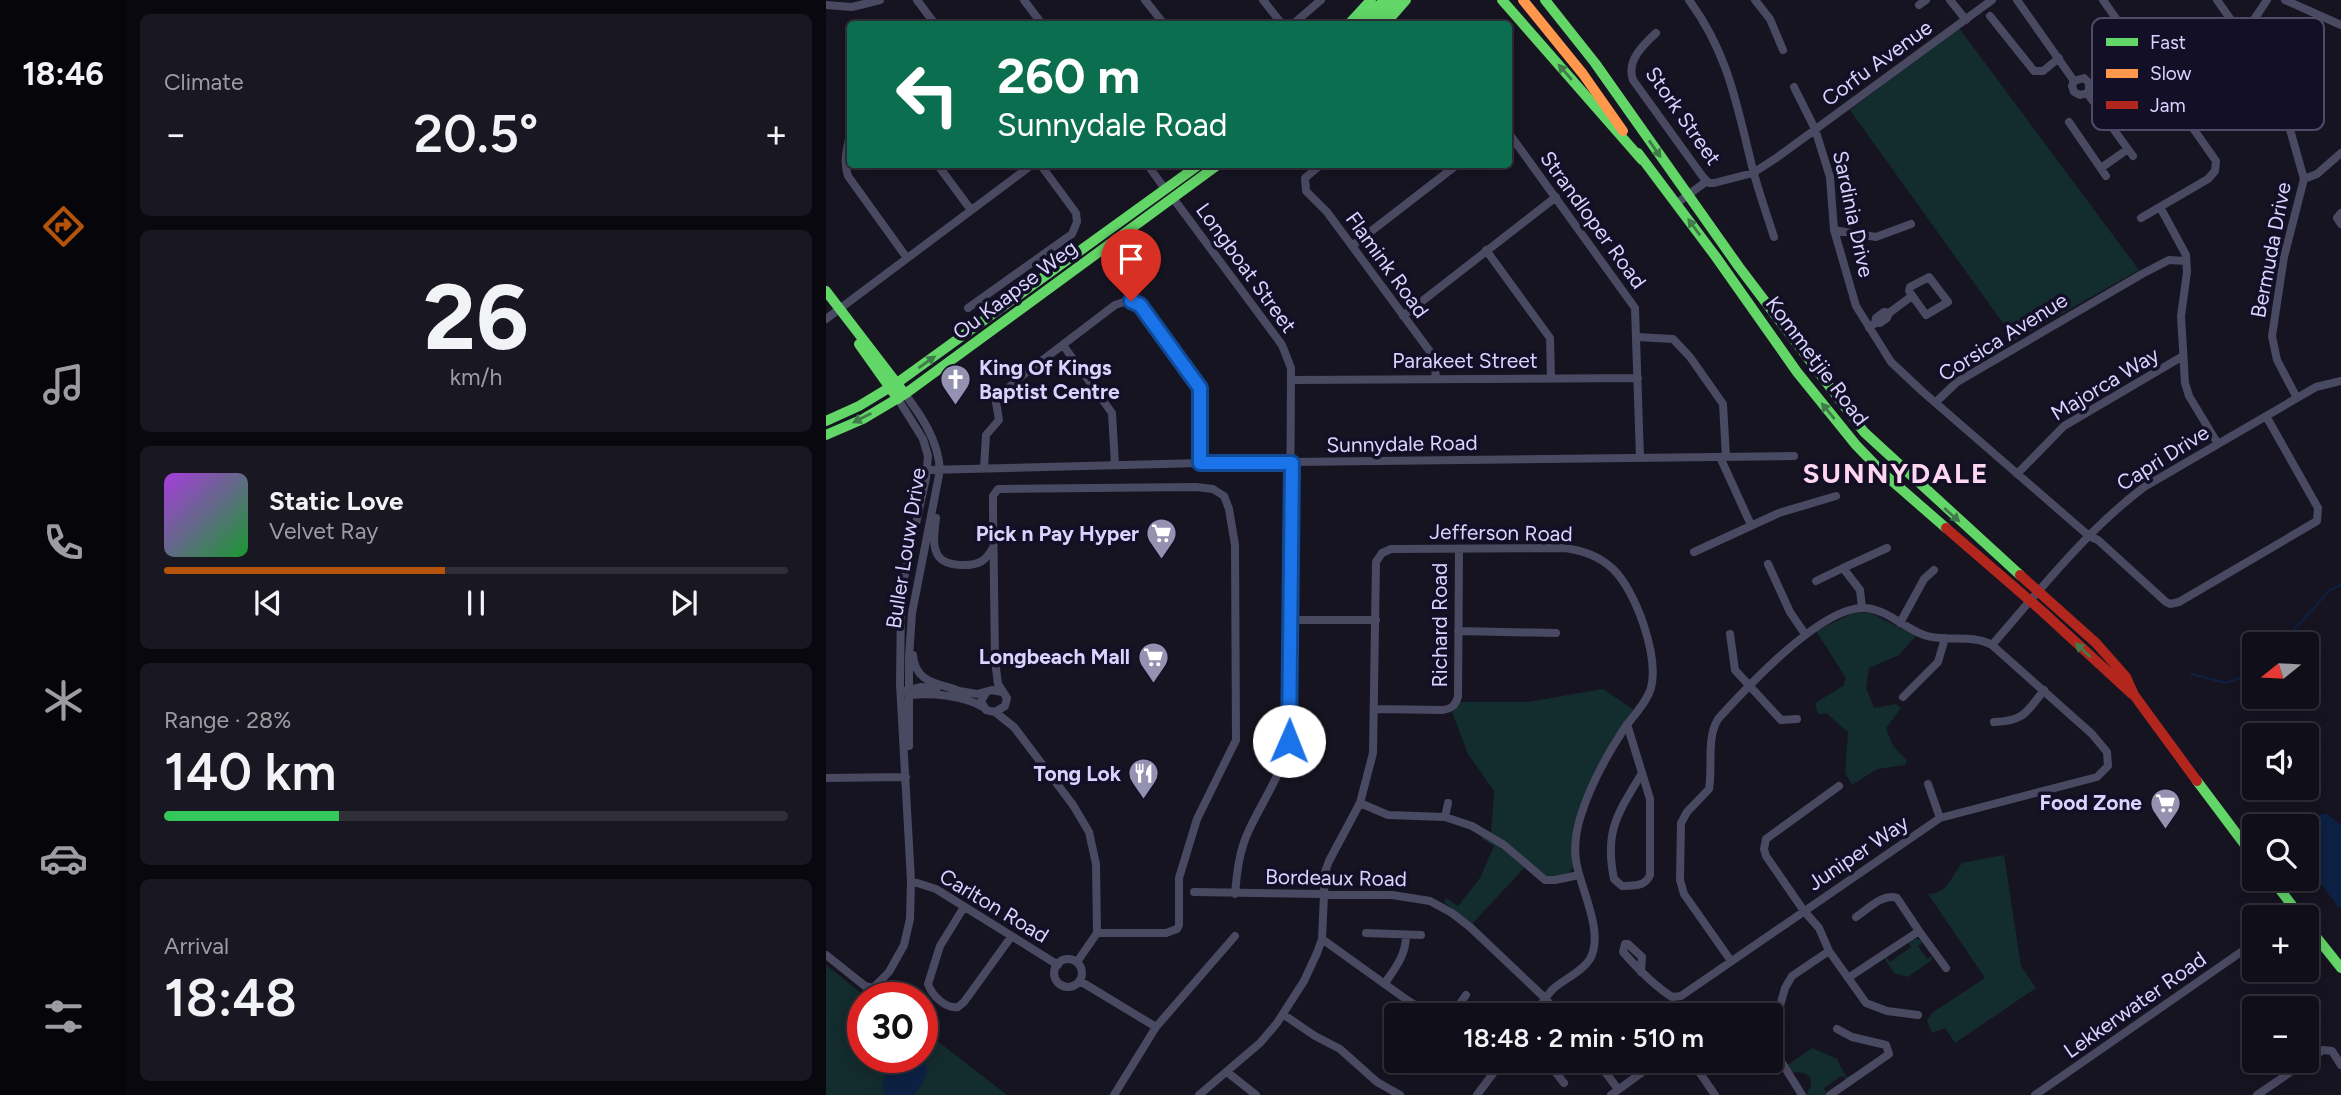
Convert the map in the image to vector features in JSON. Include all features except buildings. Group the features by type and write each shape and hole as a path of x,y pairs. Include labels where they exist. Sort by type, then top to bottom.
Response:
{"main road":[{"path":"1352,21 1371,0"},
{"path":"1365,21 1384,0"},
{"path":"1377,21 1395,0"},
{"path":"1388,21 1406,0"},
{"path":"1502,0 1642,160"},
{"name":"Kommetjie Road","path":"1523,0 1583,74 1642,160 1677,204 1797,372 1856,445 1884,474 2134,695"},
{"name":"Kommetjie Road","path":"1545,0 1595,63 1811,364 1864,432 2096,643 2126,677 2134,695 2242,842"},
{"name":"Ou Kaapse Weg","path":"826,435 901,396 1169,193 1196,168"},
{"name":"Ou Kaapse Weg","path":"826,421 894,386 1169,193 1212,168"},
{"name":"Buller Louw Drive","path":"826,291 841,311 850,332 901,396"},
{"path":"2319,940 2341,968"}],"street":[{"path":"826,5 852,7 880,0"},
{"path":"917,0 933,21"},
{"path":"1024,0 1040,21"},
{"path":"1146,0 1162,21"},
{"path":"1264,0 1280,21"},
{"path":"1296,21 1321,0"},
{"path":"1689,0 1710,31 1726,65 1774,237"},
{"path":"1755,0 1770,19 1783,50"},
{"path":"1950,0 1966,20"},
{"name":"Corfu Avenue","path":"1754,173 1992,0"},
{"path":"2017,0 2074,81"},
{"path":"2103,0 2115,18"},
{"name":"Bermuda Drive","path":"2217,0 2230,18"},
{"path":"2256,18 2267,0"},
{"path":"2285,0 2341,25"},
{"path":"1990,16 2034,71 2043,71 2059,58"},
{"name":"Stork Street","path":"1656,33 1635,58 1631,76 1707,181 1724,181 1754,173"},
{"path":"2092,87 2088,90 2080,95 2074,92 2072,86 2074,81 2084,78 2088,90 2092,96"},
{"name":"Sardinia Drive","path":"1794,87 1815,129 1833,185 1835,230 1853,300 1872,325 1896,369 1936,402"},
{"path":"2069,122 2104,172 2130,152 2115,130"},
{"path":"2141,218 2208,178 2215,171 2217,164 2214,157 2195,130"},
{"name":"Bermuda Drive","path":"2290,130 2304,178 2284,257 2272,336 2277,360 2297,398"},
{"name":"Strandloper Road","path":"1512,137 1633,304 1636,313 1640,458"},
{"path":"847,147 845,166 848,176 907,258"},
{"path":"2304,178 2317,174 2341,153"},
{"path":"940,168 971,211"},
{"path":"826,319 841,311 1028,168"},
{"path":"968,309 1072,234 1076,228 1076,213 1043,168"},
{"name":"Longboat Street","path":"1150,168 1282,345 1290,363 1292,380 1289,741 1283,766 1245,840 1238,865 1235,894"},
{"name":"Flamink Road","path":"1317,168 1304,181 1306,191 1327,212 1434,358 1436,379"},
{"path":"1352,246 1453,168"},
{"path":"1677,204 1707,181"},
{"path":"1403,316 1556,197"},
{"path":"2160,207 2185,251 2181,317 2186,389 2218,444"},
{"path":"2341,213 2337,218 2341,224"},
{"path":"1835,230 1877,237 1911,224"},
{"path":"1486,250 1550,338 1551,378"},
{"name":"Corsica Avenue","path":"2017,474 1936,402 1957,382 2142,274 2169,260 2186,261"},
{"path":"1929,276 1948,302 1926,315 1912,296 1910,287 1929,276"},
{"path":"1872,325 1884,312 1889,313 1912,296"},
{"path":"984,468 986,435 999,420 997,398 1023,375 1123,302 1140,305 1200,388 1200,463"},
{"path":"1637,337 1673,339 1690,357 1724,406 1723,457 1751,525"},
{"path":"1063,345 1112,413 1115,465"},
{"name":"Majorca Way","path":"2017,474 2064,426 2183,356"},
{"name":"Parakeet Street","path":"1292,380 1638,378"},
{"name":"Capri Drive","path":"1992,645 2038,591 2118,506 2144,487 2297,398 2322,384 2341,381"},
{"name":"Buller Louw Drive","path":"826,956 864,986 876,986 889,972 904,945 910,919 911,881 902,704 918,586 936,494 940,458 933,438 901,396"},
{"name":"Buller Louw Drive","path":"901,396 923,439 928,457 903,583 908,763 906,777"},
{"path":"2017,474 2089,536 2098,540 2166,602 2179,602 2313,524 2319,516 2318,508 2266,416"},
{"name":"Sunnydale Road","path":"927,470 1200,463 1794,456"},
{"path":"1014,727 1004,693 998,684 995,660 993,495 999,489 1196,487 1213,489 1224,496 1229,509 1234,545 1236,740 1193,831 1179,878 1179,925 1173,932 1166,933 1097,933"},
{"path":"936,494 934,541 939,556 944,561 955,564 986,568 993,577"},
{"path":"1694,552 1792,508 1836,496"},
{"path":"971,565 982,561 993,547"},
{"name":"Jefferson Road","path":"1199,1095 1260,1044 1284,1015 1313,964 1322,939 1325,872 1360,803 1373,752 1376,562 1382,553 1391,549 1565,548 1588,552 1613,569 1625,584 1644,624 1652,664 1650,689 1607,758 1581,817 1575,848 1579,875 1593,923 1593,950 1587,963 1546,999"},
{"path":"1816,581 1886,548"},
{"name":"Richard Road","path":"1375,709 1442,710 1453,707 1458,697 1458,549"},
{"path":"1768,564 1790,612 1805,634"},
{"path":"1843,568 1860,590 1862,608"},
{"path":"1899,623 1924,579 1934,570"},
{"path":"918,586 913,660 919,676 929,682 957,690 977,694 996,690 1004,693"},
{"path":"1731,961 1682,888 1681,826 1684,816 1709,789 1711,740 1715,723 1805,634 1841,615 1862,608 1871,609 1922,634 1945,638 1972,638 1992,645 2044,690 2018,719 1994,722"},
{"path":"1290,620 1376,620"},
{"path":"1458,631 1556,633"},
{"path":"1731,634 1733,666 1749,687 1781,720 1797,719"},
{"path":"1903,697 1938,662 1945,638"},
{"path":"983,707 981,701 988,692 995,660"},
{"path":"906,690 925,687 957,690"},
{"path":"906,690 951,697 995,712 1014,727 1073,804 1089,832 1096,864 1097,933 1077,962"},
{"name":"Juniper Way","path":"1641,972 1660,989 1676,997 1684,995 1940,818 2097,777 2107,769 2108,755 2092,734 2044,690"},
{"path":"995,712 1002,709 1006,703"},
{"path":"1628,724 1650,799 1650,875 1642,885 1622,886 1614,879 1609,842 1626,800 1642,772"},
{"path":"826,778 906,777"},
{"path":"1928,784 1940,818"},
{"path":"1839,786 1766,839 1764,843 1768,859 1819,928 1829,951 1865,1002 1872,1007 1888,1011 1918,1015"},
{"path":"1360,803 1388,814 1445,817 1472,826 1493,838 1541,878 1555,880 1579,875"},
{"path":"1445,817 1448,803"},
{"name":"Carlton Road","path":"911,881 936,889 1058,965"},
{"name":"Bordeaux Road","path":"1194,892 1409,896 1435,903 1470,928 1549,1003"},
{"path":"1856,917 1886,896 1897,898 1946,968"},
{"path":"964,907 940,947 928,984 933,994 949,1007 958,1007 964,1002 1011,937"},
{"path":"1848,978 1919,930"},
{"path":"1366,933 1421,935"},
{"path":"1385,983 1405,951 1406,935"},
{"path":"1114,1095 1156,1027 1234,936"},
{"path":"1322,939 1412,1003"},
{"path":"1779,1003 1792,976 1829,951"},
{"name":"Lekkerwater Road","path":"2035,1095 2242,951"},
{"path":"1065,960 1077,962 1082,973 1080,981 1073,986 1057,988 1055,973 1058,965 1065,960"},
{"path":"1080,981 1156,1027"},
{"path":"1460,1003 1466,995"},
{"path":"1543,1003 1546,999"},
{"path":"1284,1015 1314,1036 1340,1049 1377,1082 1400,1095"},
{"path":"1830,1095 1889,1054 1886,1045 1856,1039 1837,1029"},
{"path":"2257,1095 2319,1052 2332,1051 2341,1065"},
{"path":"1783,1064 1802,1095"},
{"path":"1227,1072 1256,1095"},
{"path":"1477,1095 1493,1073"},
{"path":"1556,1073 1564,1083"},
{"path":"1603,1073 1614,1092 1641,1073"},
{"path":"1700,1073 1715,1095"}],"green space":[{"path":"1959,28 2139,270 2015,340 1850,110"},
{"path":"1855,612 1871,613 1916,636 1899,655 1869,668 1866,688 1874,708 1896,704 1901,708 1886,728 1893,746 1907,760 1905,765 1877,769 1852,785 1845,773 1848,732 1826,713 1818,714 1815,703 1843,686 1846,678 1816,631"},
{"path":"1603,689 1634,710 1615,736 1572,846 1573,868 1569,873 1545,877 1491,834 1494,791 1468,754 1452,712 1460,702 1527,702"},
{"path":"1483,836 1507,852 1524,868 1472,924 1444,902 1446,898 1458,906 1480,878 1494,846 1482,839"},
{"path":"2004,855 2021,966 2036,988 1955,1043 1945,1028 1932,1033 1927,1021 1932,1013 1985,978 1928,894 1944,888 1962,863"},
{"path":"1916,938 1923,942 1918,946 1927,959 1932,956 1932,960 1908,977 1894,973 1884,958 1890,962 1911,947 1908,941"},
{"path":"826,965 847,982 847,1073 938,1073 938,1041 1007,1095 826,1095"},
{"path":"1812,1048 1837,1059 1846,1077 1852,1077 1846,1080 1841,1076 1824,1088 1826,1095 1806,1095 1811,1086 1810,1077 1804,1073 1792,1072 1786,1066"}],"water":[{"path":"2326,813 2341,825 2341,906 2338,907 2319,881 2319,815"},
{"path":"886,1073 927,1073 914,1095 885,1095"}],"waterway":[{"path":"2292,632 2330,590 2341,585"},
{"path":"2191,674 2226,683 2242,677"}],"traffic: fast":[{"path":"1352,21 1371,0"},
{"path":"1365,21 1384,0"},
{"path":"1377,21 1395,0"},
{"path":"1388,21 1406,0"},
{"path":"1502,0 1642,160"},
{"path":"1545,0 1595,63 1739,267 1864,432 2020,575"},
{"path":"1638,153 1797,372 1856,445 1884,474 1946,528"},
{"path":"826,421 859,406 897,383 1194,168"},
{"path":"826,435 863,419 905,394 1214,168"},
{"path":"826,291 905,394"},
{"path":"859,344 898,399"},
{"path":"2197,781 2242,841"},
{"path":"2281,891 2292,905"},
{"path":"2319,940 2341,968"}],"traffic: slow":[{"path":"1523,0 1583,74 1623,131"}],"traffic: jam":[{"path":"1946,528 2132,694"},
{"path":"2020,575 2096,643 2126,677 2134,695 2197,781"}],"place":[{"name":"King Of Kings Baptist Centre","path":"956,407"},
{"name":"Pick n Pay Hyper","path":"1162,561"},
{"name":"Longbeach Mall","path":"1153,684"},
{"name":"Tong Lok","path":"1144,801"},
{"name":"Food Zone","path":"2165,830"}],"district":[{"name":"SUNNYDALE","path":"1896,473"}],"route":[{"path":"1131,301 1140,305 1200,388 1200,463 1292,463 1289,741"}]}
